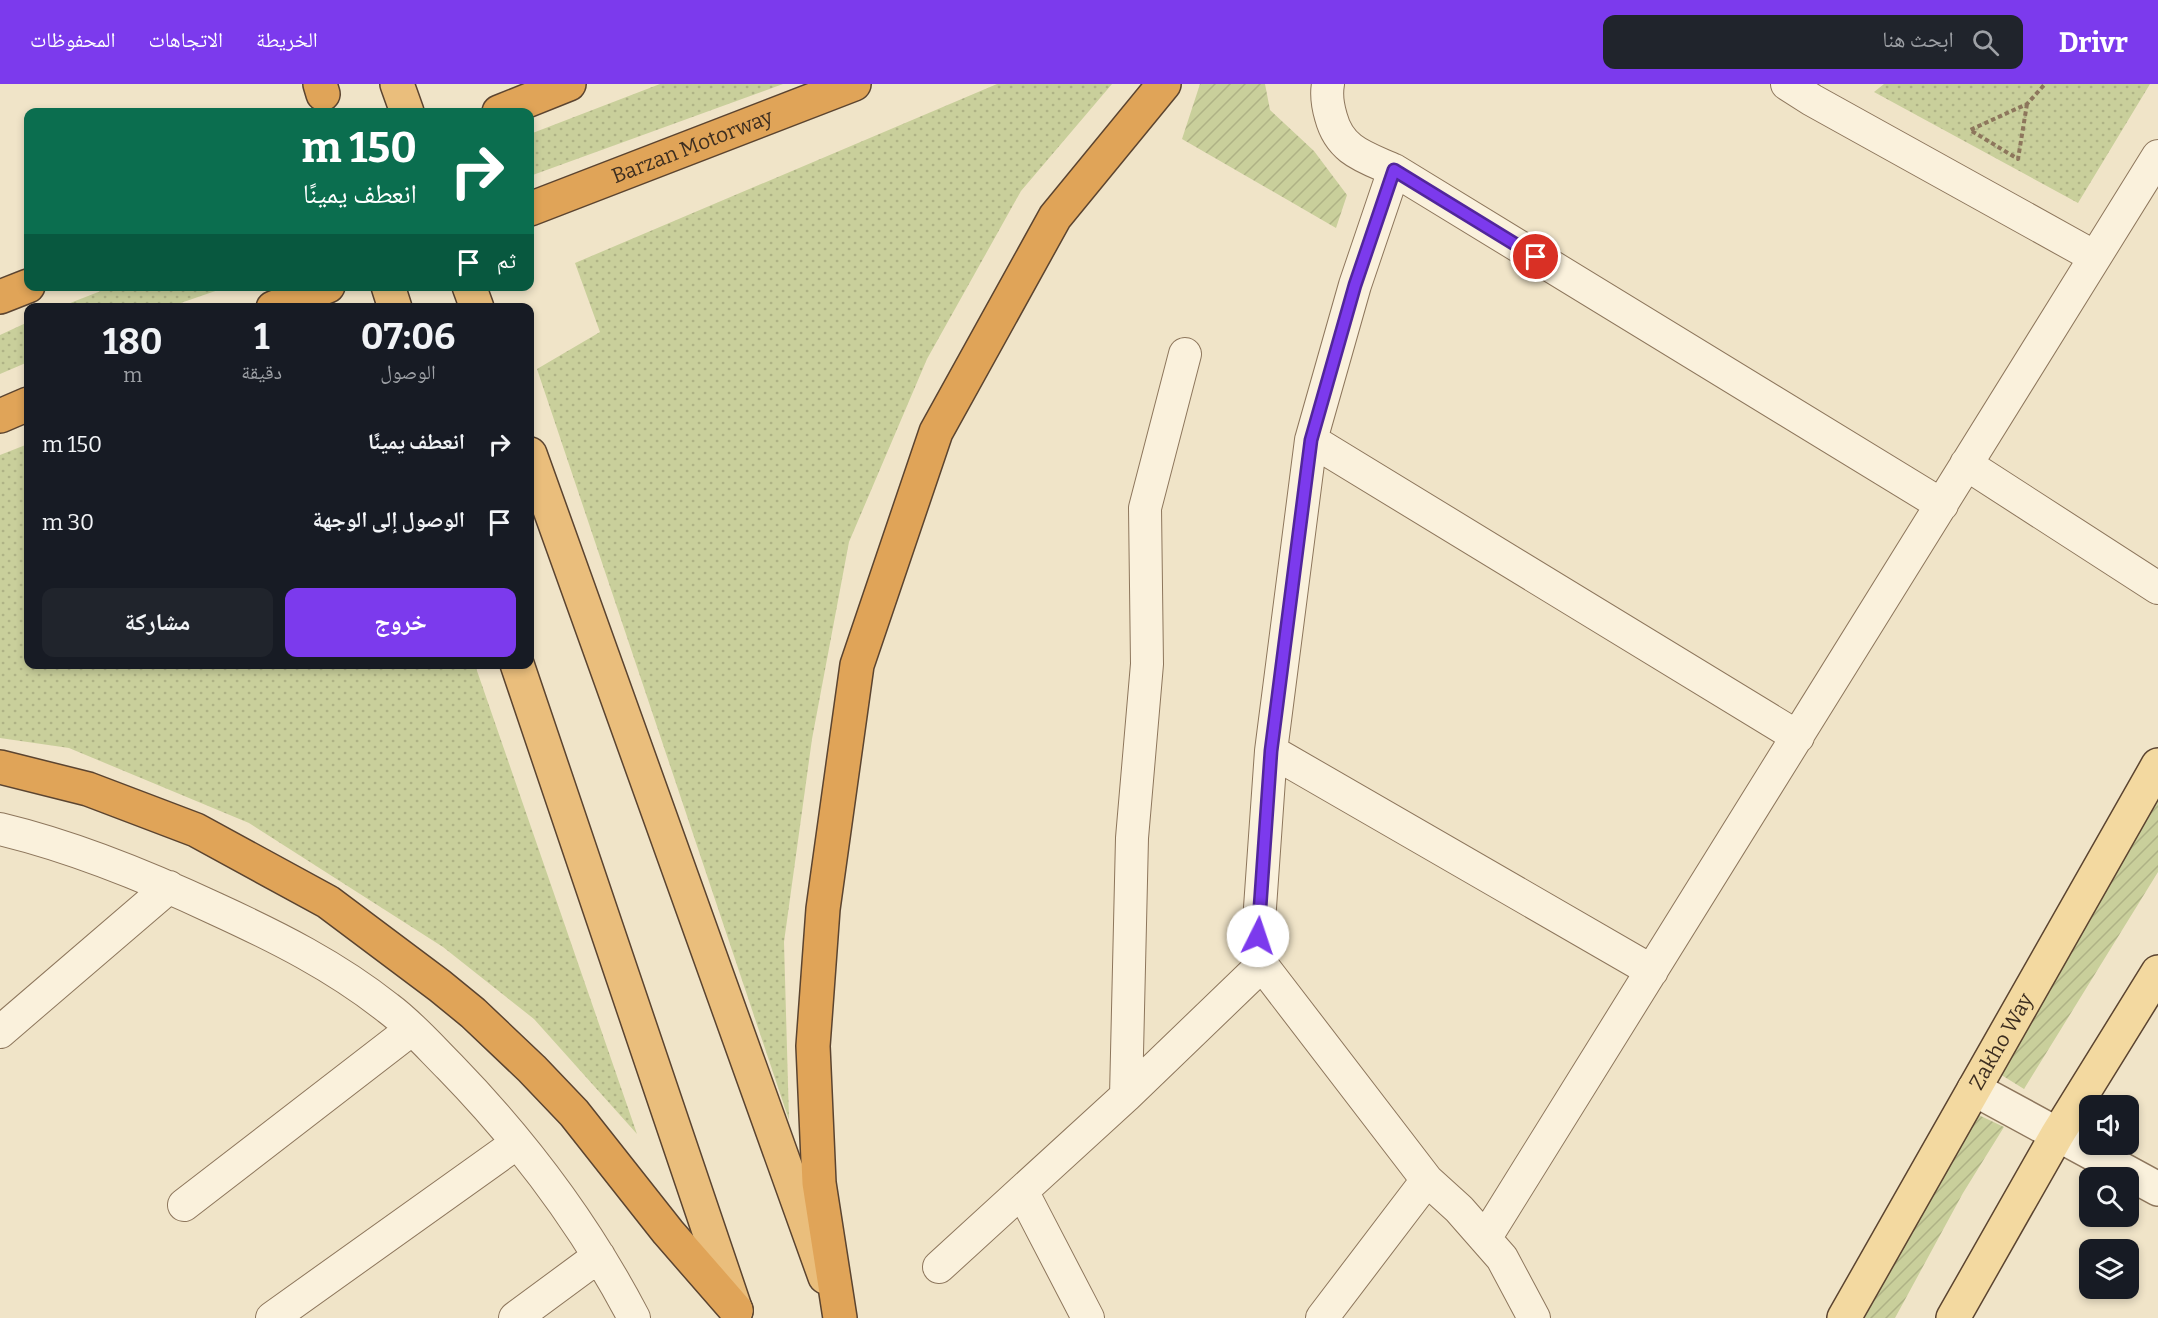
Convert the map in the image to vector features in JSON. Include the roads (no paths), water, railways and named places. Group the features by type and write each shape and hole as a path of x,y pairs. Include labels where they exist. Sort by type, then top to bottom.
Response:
{"highway":[{"path":"397,84 406,108"},
{"path":"509,108 569,84"},
{"name":"Barzan Motorway","path":"534,207 854,84"},
{"path":"840,1318 819,1183 813,1046 823,909 857,665 936,432 1055,217 1164,84"},
{"path":"0,297 24,288"},
{"path":"286,303 316,291"},
{"path":"0,416 24,406"},
{"path":"534,465 840,1318"},
{"path":"519,669 737,1314"},
{"path":"0,767 88,789 196,830 328,902 473,1013 532,1069 574,1113 668,1232 737,1314"}],"main road":[{"name":"Zakho Way","path":"1844,1318 2158,765"},
{"path":"1953,1318 2057,1135 2158,972"}],"street":[{"path":"1328,84 1329,110 1335,132 1352,150 1394,170 1942,505"},
{"path":"1812,89 2095,257"},
{"path":"1486,1237 2158,156"},
{"path":"1394,170 1355,285 1311,440 1271,751 1258,936 1262,965 1427,1180 1486,1237 1502,1258 1534,1318"},
{"path":"1126,1096 1132,838 1147,664 1145,508 1185,354"},
{"path":"1311,440 1798,737"},
{"path":"1966,465 2158,588"},
{"path":"1271,751 1652,971"},
{"path":"0,829 76,851 169,886 294,946 389,1008 495,1115 599,1256 634,1318"},
{"path":"0,1032 169,886"},
{"path":"939,1267 1126,1096 1262,965"},
{"path":"184,1205 412,1029"},
{"path":"1974,1089 2158,1189"},
{"path":"272,1318 517,1143"},
{"path":"1322,1318 1427,1180"},
{"path":"1022,1191 1088,1318"},
{"path":"515,1318 599,1256"}]}
